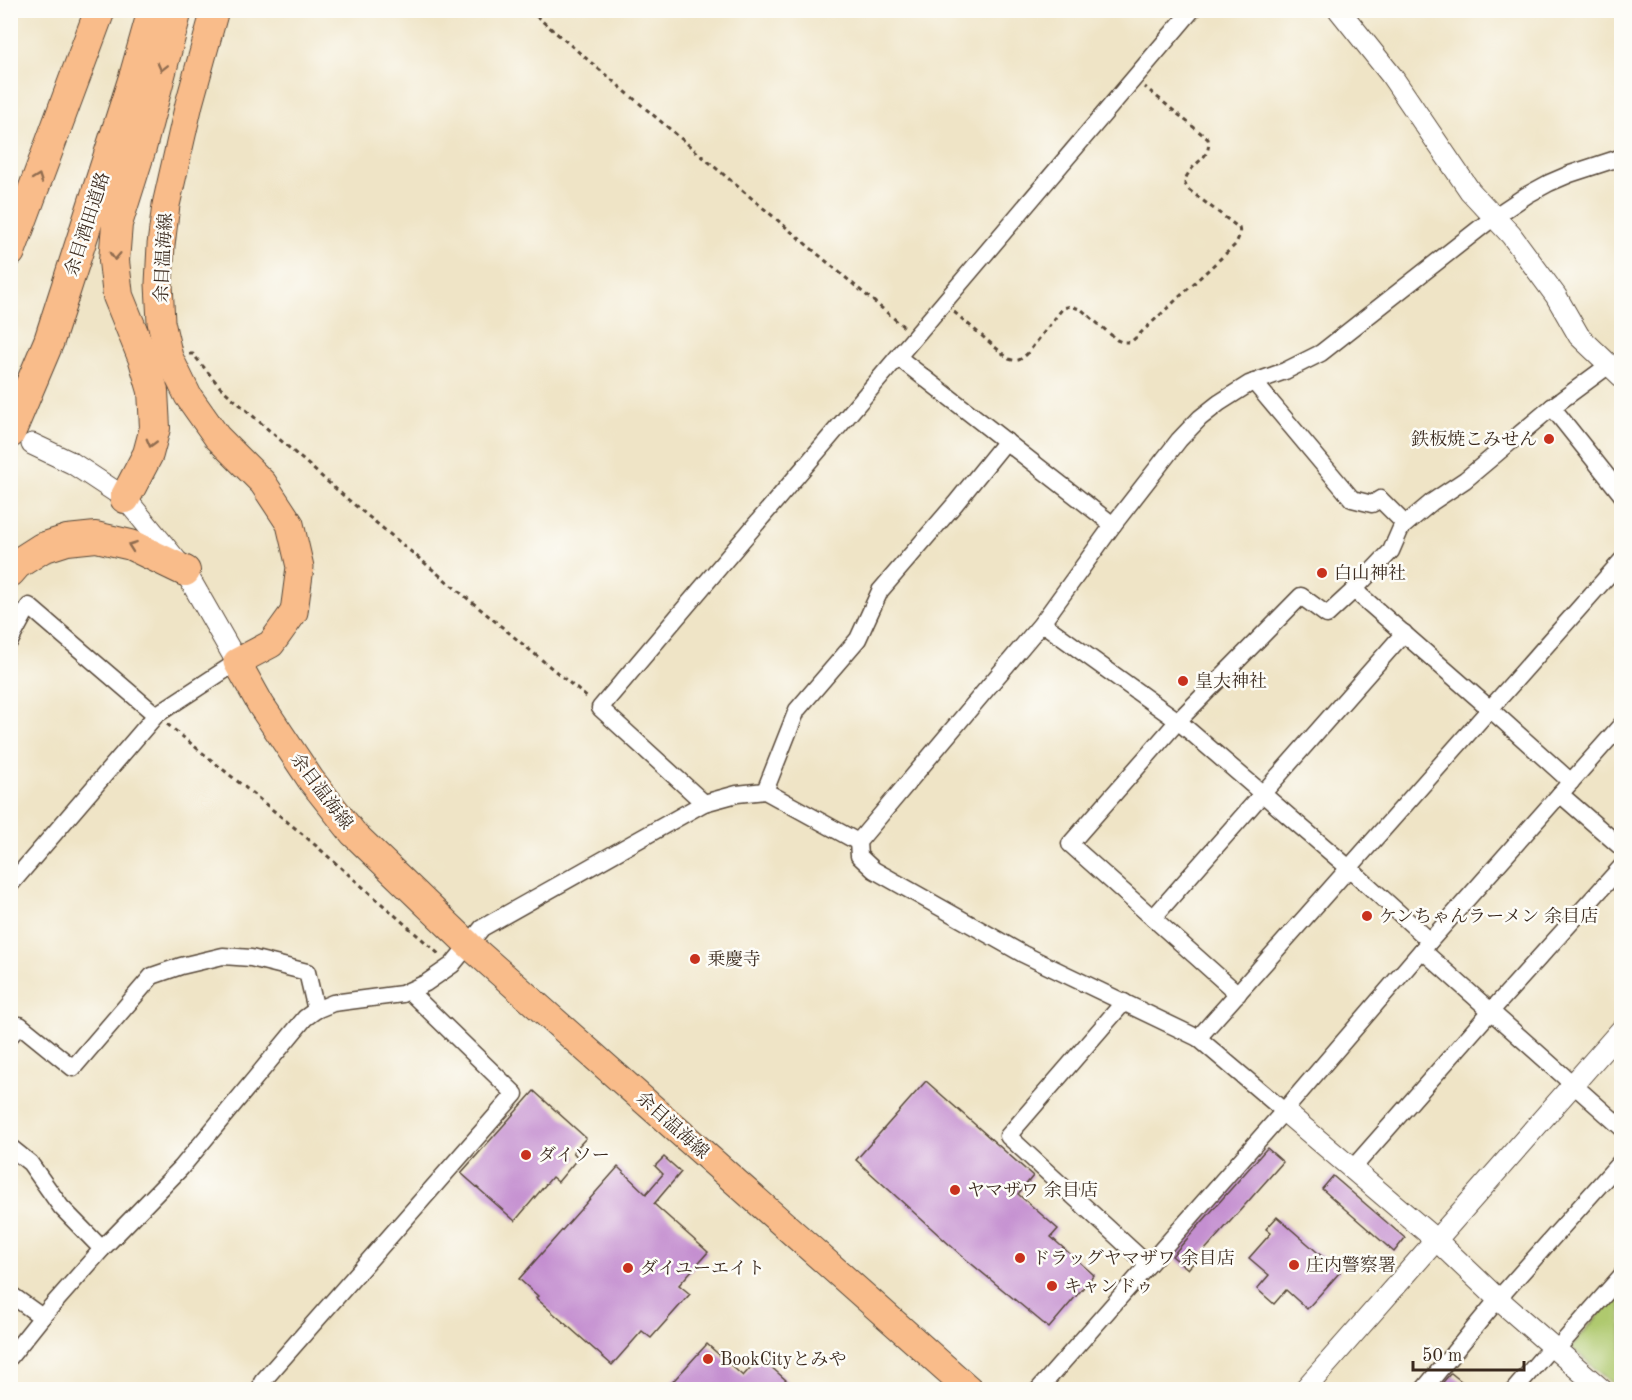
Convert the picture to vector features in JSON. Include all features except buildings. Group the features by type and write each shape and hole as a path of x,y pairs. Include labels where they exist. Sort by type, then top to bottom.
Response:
{"highway":[{"path":"10,252 100,10"},
{"name":"余目酒田道路","path":"10,390 34,334 84,191 122,70 137,10"},
{"name":"余目酒田道路","path":"21,438 49,341 135,74 153,10"},
{"path":"125,498 148,454 155,428 153,391 144,360 118,296 114,261 117,224 141,148 177,10"},
{"path":"10,572 17,564 42,548 67,540 96,537 131,545 185,571"}],"main road":[{"name":"余目温海線","path":"215,10 189,104 166,205 159,284 161,322 170,357 188,396 217,437 263,483 290,524 300,567 294,612 271,644 237,662 261,705 311,780 353,833 469,945 970,1389"}],"street":[{"path":"704,804 600,708 1192,10"},
{"path":"1238,994 1070,844 1178,721 1301,596 1327,615 1391,551 1405,524 1465,480 1552,407 1615,371 1579,336 1556,296 1510,235 1470,191 1391,75 1339,10"},
{"path":"1602,1389 1498,1299 1436,1240 1198,1038 1023,954 874,870 859,856 858,842 1042,622 1113,525 1192,426 1219,403 1249,384 1285,371 1321,353 1494,216 1549,183 1622,157"},
{"path":"899,357 1113,525"},
{"path":"1254,382 1352,499 1372,504 1380,499 1405,524"},
{"path":"1552,407 1622,495"},
{"path":"10,885 156,715 237,662 185,571 125,498 72,463 21,438"},
{"path":"765,792 797,710 858,639 880,591 1006,441"},
{"path":"1198,1038 1622,560"},
{"path":"1354,590 1490,708 1622,848"},
{"path":"10,641 29,606 156,715"},
{"path":"1042,622 1178,721 1350,869 1491,1011 1622,1128"},
{"path":"1153,918 1404,633"},
{"path":"1038,1389 1622,724"},
{"path":"10,1357 102,1249 181,1168 305,1018 316,1010 333,1003 402,994 426,983 452,965 482,928 704,804 737,794 765,792 858,842"},
{"path":"1352,1169 1622,866"},
{"path":"10,1036 20,1025 73,1068 152,976 181,966 224,956 251,958 307,972 316,1010"},
{"path":"262,1387 515,1094 409,991"},
{"path":"1124,1002 1008,1136 1148,1265"},
{"path":"1304,1389 1622,1029"},
{"path":"10,1147 30,1163 61,1207 102,1249"},
{"path":"1424,1389 1498,1299 1622,1160"},
{"path":"1514,1389 1622,1275"},
{"path":"10,1294 42,1317"}],"path":[{"path":"529,10 915,337"},
{"path":"950,309 1010,359 1016,361 1027,354 1063,308 1071,306 1082,310 1117,340 1131,342 1235,245 1239,238 1239,228 1189,190 1185,184 1188,174 1206,155 1209,146 1208,139 1135,78"},
{"path":"170,357 193,354 220,387 336,489 600,708"},
{"path":"156,715 306,837 452,965"}],"green space":[{"path":"1621,1289 1622,1389 1619,1390 1571,1347"}],"place":[{"name":"鉄板焼こみせん","path":"1549,439"},
{"name":"白山神社","path":"1322,573"},
{"name":"皇大神社","path":"1183,681"},
{"name":"ケンちゃんラーメン 余目店","path":"1367,916"},
{"name":"乗慶寺","path":"695,959"},
{"name":"ダイソー","path":"526,1155"},
{"name":"ヤマザワ 余目店","path":"955,1190"},
{"name":"ドラッグヤマザワ 余目店","path":"1020,1258"},
{"name":"庄内警察署","path":"1294,1265"},
{"name":"ダイユーエイト","path":"628,1268"},
{"name":"キャンドゥ","path":"1052,1286"},
{"name":"BookCityとみや","path":"708,1359"}]}
